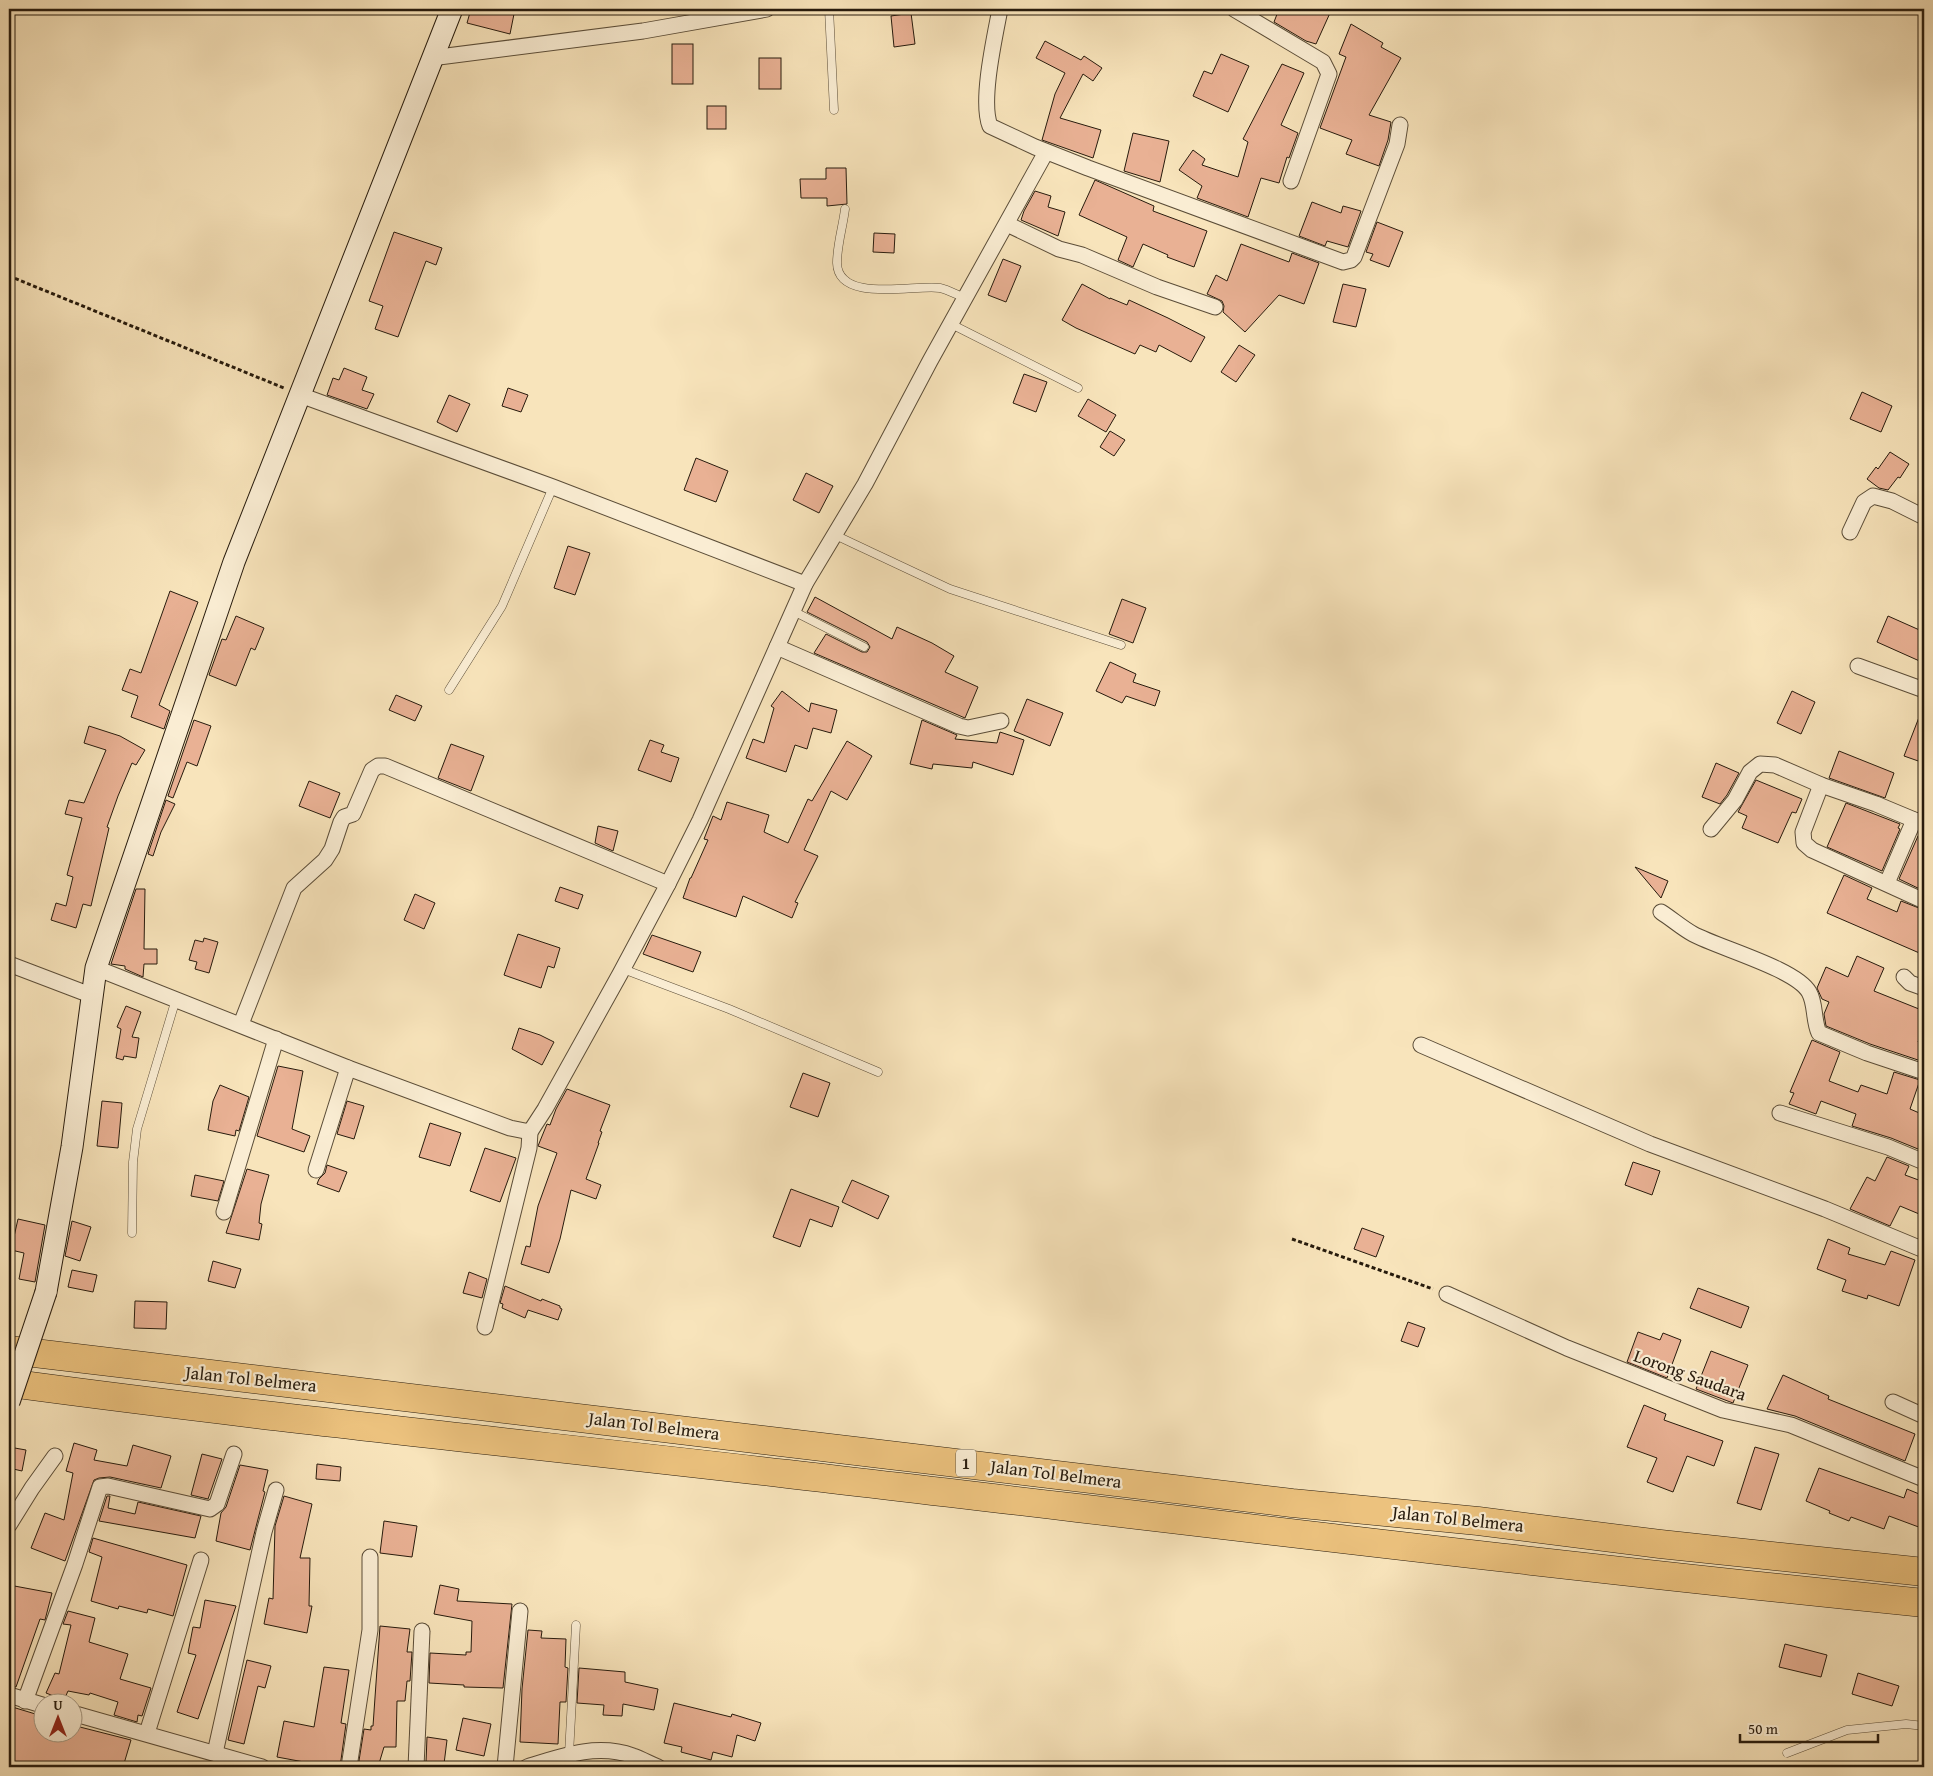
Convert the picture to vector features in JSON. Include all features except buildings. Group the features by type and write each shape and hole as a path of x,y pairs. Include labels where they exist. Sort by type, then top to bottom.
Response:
{"highway":[{"name":"Jalan Tol Belmera","path":"9,1350 1292,1503 1478,1520 1660,1544 1924,1572"},
{"name":"Jalan Tol Belmera","path":"9,1383 118,1398 552,1446 1651,1576 1924,1603"}],"street":[{"path":"9,1402 46,1292 72,1147 96,968 234,562 431,58 452,9"},
{"path":"431,58 643,31 767,9"},
{"path":"1000,9 988,91 987,118 990,126 1046,152 1343,262 1354,257 1397,144 1400,125"},
{"path":"1234,9 1324,62 1329,74 1291,181"},
{"path":"485,1327 529,1148 530,1132 545,1109 623,969 668,884 700,820 805,584 865,484 1046,152"},
{"path":"1007,224 1059,248 1082,255 1157,287 1215,307"},
{"path":"300,395 552,487 805,584"},
{"path":"1850,532 1864,502 1873,496 1892,501 1924,516"},
{"path":"777,647 959,726 968,728 1001,721"},
{"path":"1858,666 1924,690"},
{"path":"1711,829 1735,800 1750,772 1760,764 1775,765 1821,785 1876,804 1919,822 1887,883"},
{"path":"241,1024 294,888 326,860 332,849 341,822 344,817 353,814 372,770 378,766 385,766 668,884"},
{"path":"1821,785 1803,832 1804,843 1812,850 1924,901"},
{"path":"1661,912 1692,934 1783,972 1799,981 1810,993 1815,1024 1819,1033 1867,1053 1924,1072"},
{"path":"9,964 93,996"},
{"path":"96,968 348,1068 510,1128 530,1132"},
{"path":"1904,977 1910,983 1924,988"},
{"path":"224,1212 276,1039"},
{"path":"1422,1045 1650,1144 1825,1209 1924,1250"},
{"path":"316,1170 348,1068"},
{"path":"1780,1113 1888,1147 1924,1162"},
{"name":"Lorong Saudara","path":"1447,1294 1567,1348 1723,1410 1790,1425 1924,1479"},
{"path":"1893,1402 1924,1416"},
{"path":"25,1701 75,1564 100,1487 108,1486 210,1509 217,1504 234,1454"},
{"path":"9,1525 55,1456"},
{"path":"215,1753 264,1532 276,1490"},
{"path":"349,1767 370,1630 370,1557"},
{"path":"147,1734 201,1560"},
{"path":"505,1767 520,1611"},
{"path":"416,1767 422,1631"},
{"path":"9,1695 32,1703"},
{"path":"82,1716 262,1767"},
{"path":"527,1767 569,1754 602,1750 633,1756 658,1767"}],"lane":[{"path":"829,9 834,110"},
{"path":"845,209 837,264 840,275 846,280 856,286 872,290 941,288 965,298"},
{"path":"951,324 1078,388"},
{"path":"449,690 502,606 552,487"},
{"path":"835,535 950,589 1121,645"},
{"path":"793,611 864,647"},
{"path":"623,969 729,1009 878,1072"},
{"path":"132,1233 133,1162 137,1128 176,999"},
{"path":"569,1754 576,1625"},
{"path":"1787,1753 1847,1730 1906,1724 1924,1726"}],"path":[{"path":"9,276 300,395"},
{"path":"1292,1239 1447,1294"}]}
